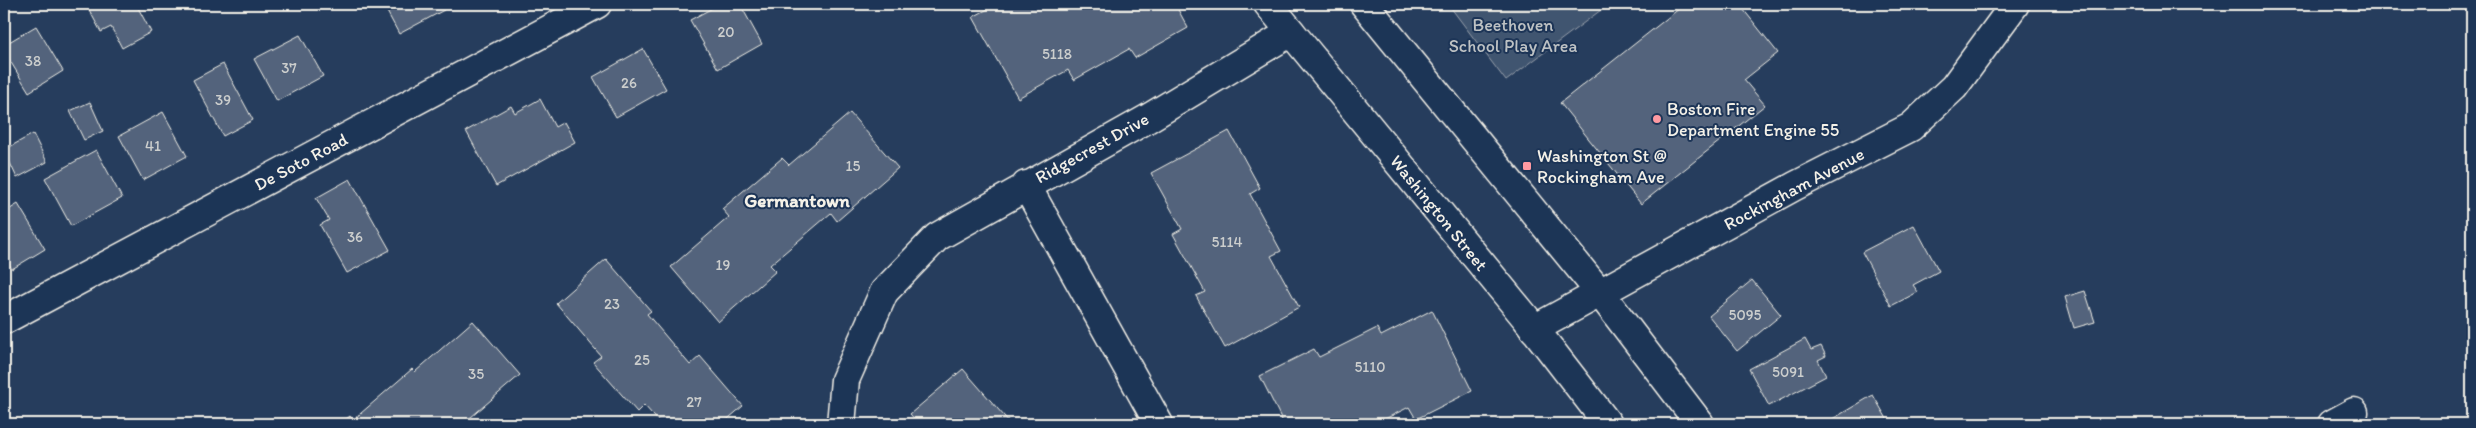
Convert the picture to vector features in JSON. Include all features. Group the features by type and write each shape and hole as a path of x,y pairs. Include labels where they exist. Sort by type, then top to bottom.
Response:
{"street":[{"name":"De Soto Road","path":"4,320 597,4"},
{"name":"Washington Street","path":"1268,4 1534,329 1608,424"},
{"path":"1364,4 1601,294 1700,424"},
{"name":"Rockingham Avenue","path":"1534,329 1795,186 1911,127 1954,87 2015,4"},
{"name":"Ridgecrest Drive","path":"1159,424 1026,185 1147,118 1291,32"},
{"path":"841,424 846,380 884,292 937,237 1026,185"}],"green space":[{"name":"Beethoven School Play Area","path":"1448,4 1609,4 1506,81"}],"building":[{"path":"86,4 136,4 151,32 122,48 111,27 101,32"},
{"path":"383,4 441,4 444,10 399,34"},
{"path":"720,4 740,4 762,44 718,69 690,20"},
{"path":"824,4 835,4 827,9"},
{"path":"997,4 1175,4 1188,28 1135,58 1129,49 1074,80 1068,70 1018,98 973,17"},
{"name":"Boston Fire Department Engine 55","path":"1685,4 1739,4 1778,53 1744,80 1765,105 1641,204 1560,103"},
{"path":"36,26 63,71 29,92 4,51 4,45"},
{"path":"300,35 323,76 277,101 254,59"},
{"path":"643,49 666,89 616,117 593,77"},
{"path":"223,64 253,120 223,136 193,80"},
{"path":"540,99 555,127 564,122 575,142 496,186 466,131 511,106 515,113"},
{"path":"90,102 103,131 84,140 70,111"},
{"path":"163,112 187,156 143,180 119,136"},
{"path":"850,113 898,168 837,221 831,213 770,265 776,271 718,322 671,267 729,217 722,209 782,158 789,165"},
{"path":"1229,131 1260,188 1250,194 1281,251 1271,256 1299,307 1225,348 1196,296 1205,292 1173,234 1182,229 1151,173"},
{"path":"33,134 47,162 17,178 4,150"},
{"path":"96,150 122,198 71,226 45,178"},
{"path":"350,179 390,250 347,273 320,225 329,220 316,198"},
{"path":"18,204 45,249 12,269 4,256 4,213"},
{"path":"1914,225 1939,271 1913,285 1918,292 1891,306 1862,252"},
{"path":"606,259 651,311 647,314 690,365 700,356 743,406 722,424 661,424 644,405 637,412 593,362 601,356 556,303"},
{"path":"1752,280 1781,315 1737,351 1709,316"},
{"path":"2085,291 2095,322 2074,328 2065,297"},
{"path":"1432,310 1472,391 1416,419 1409,407 1375,424 1284,424 1260,376 1314,349 1319,357 1377,328 1381,336"},
{"path":"473,321 520,375 463,424 460,421 456,424 340,424 350,416 353,420 412,369 415,372"},
{"path":"1805,339 1811,350 1821,346 1826,356 1818,360 1826,376 1769,406 1749,369"},
{"path":"963,369 1011,424 919,424 910,414"},
{"path":"1873,395 1890,424 1824,424"},
{"path":"1500,419 1503,424 1491,424"}],"place":[{"name":"Boston Fire Department Engine 55","path":"1657,119"},
{"name":"Washington St @ Rockingham Ave","path":"1527,166"}],"district":[{"name":"Germantown","path":"797,200"}]}
